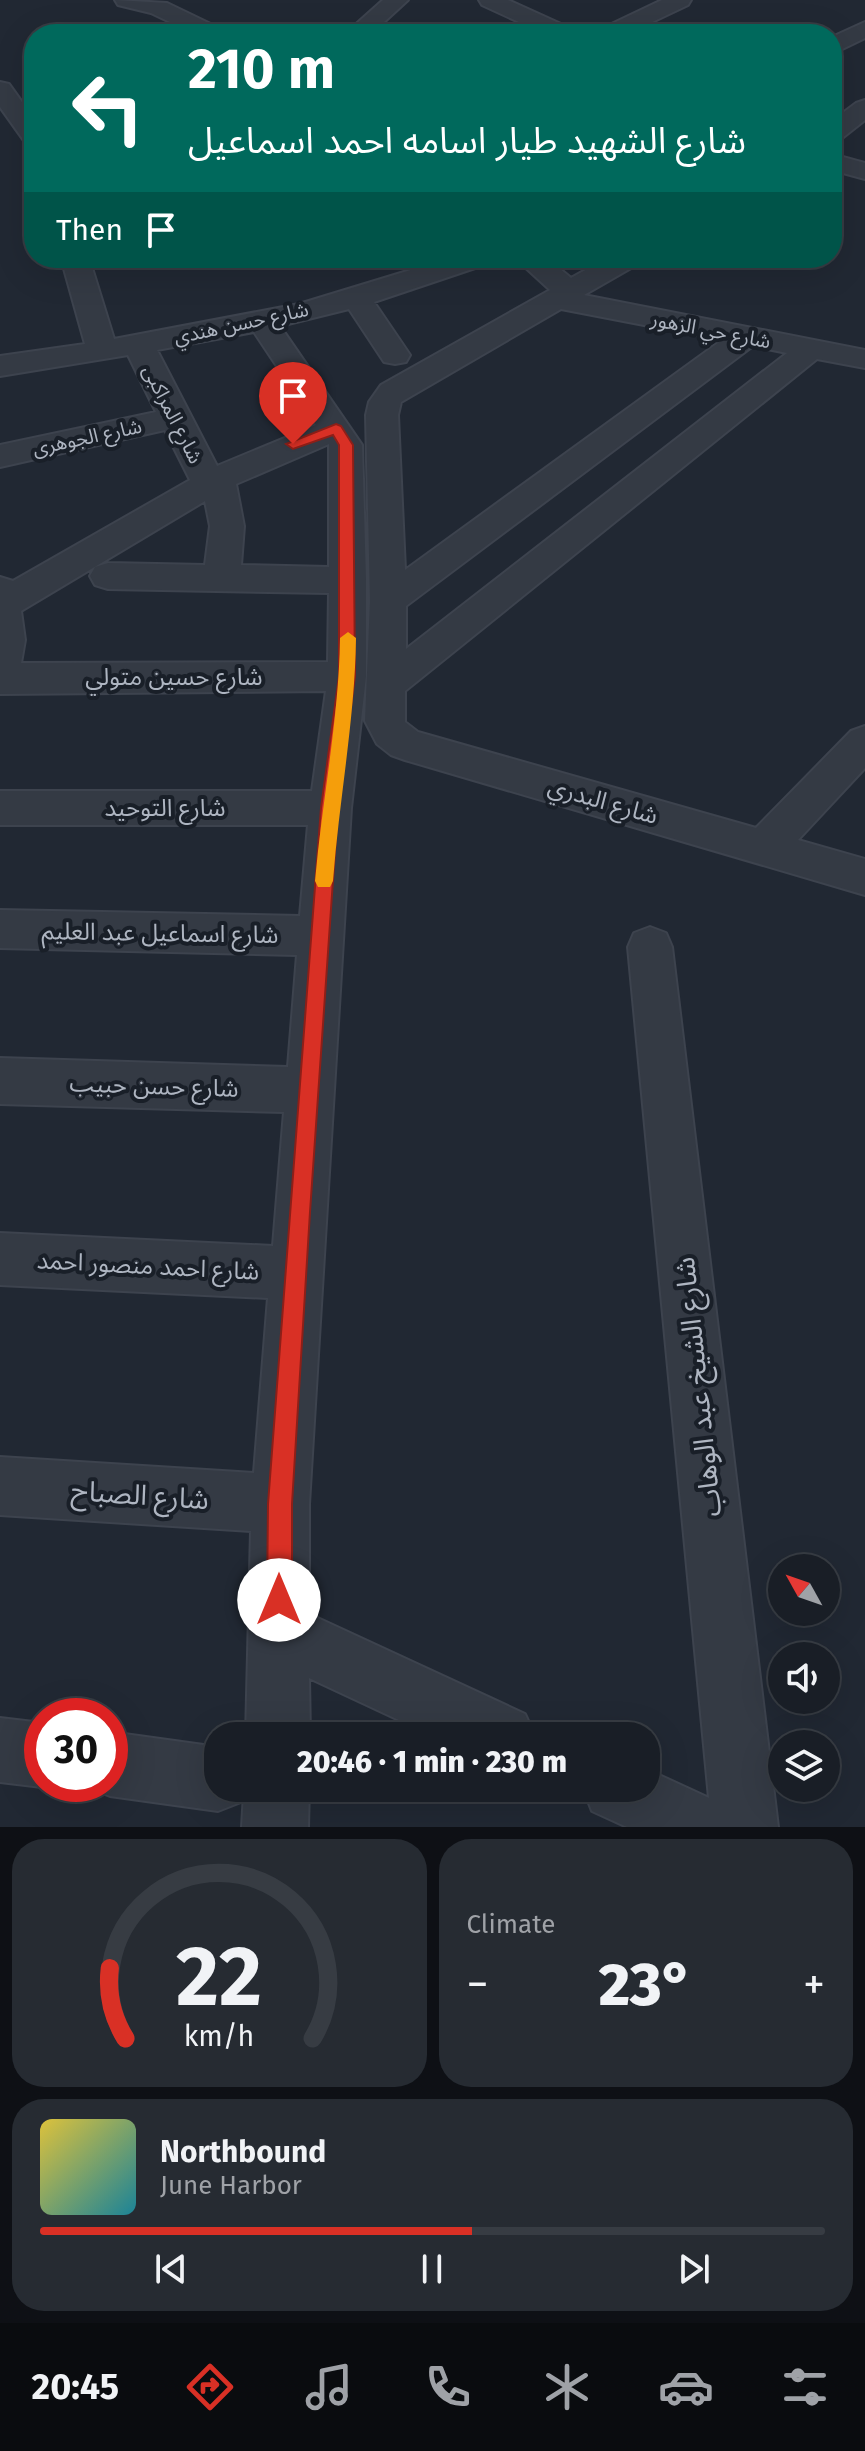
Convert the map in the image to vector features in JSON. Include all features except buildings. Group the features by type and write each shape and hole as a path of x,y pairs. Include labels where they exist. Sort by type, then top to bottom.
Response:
{"street":[{"path":"369,24 397,0"},
{"path":"490,0 542,24"},
{"path":"630,24 680,0"},
{"path":"138,1 192,24"},
{"path":"842,42 865,29"},
{"path":"0,89 18,124"},
{"path":"842,126 865,108"},
{"path":"842,165 865,171"},
{"path":"78,268 102,350"},
{"name":"شارع حسن هندي","path":"0,366 262,321 445,268"},
{"path":"538,268 564,296"},
{"path":"278,1722 280,1504 330,808 366,681 368,590 382,415 385,402 392,392 611,268"},
{"path":"355,296 395,355"},
{"name":"شارع حي الزهور","path":"564,296 746,337 865,359"},
{"path":"262,321 341,437 368,590"},
{"path":"108,576 222,578 368,590 746,337"},
{"name":"شارع المراكبى","path":"138,344 174,418 214,482 227,526 222,578"},
{"path":"366,681 811,349"},
{"name":"شارع الجوهرى","path":"0,456 174,418"},
{"path":"0,679 6,640 1,601 250,463 341,437"},
{"name":"شارع حسين متولي","path":"0,679 366,681"},
{"name":"شارع البدري","path":"366,681 391,733 405,744 865,877"},
{"path":"763,848 865,742"},
{"name":"شارع التوحيد","path":"0,808 330,808"},
{"name":"شارع اسماعيل عبد العليم","path":"0,929 320,936"},
{"name":"شارع الشيخ عبد الوهاب","path":"650,947 745,1827"},
{"name":"شارع حسن حبيب","path":"0,1081 308,1090"},
{"name":"شارع احمد منصور احمد","path":"0,1259 295,1273"},
{"name":"شارع الصباح","path":"0,1486 280,1504"},
{"path":"279,1632 473,1722"},
{"path":"0,1750 24,1753"},
{"path":"128,1766 204,1777"},
{"path":"275,1827 276,1802"},
{"path":"645,1802 699,1827"}],"slow traffic":[{"path":"324,881 347,676 348,638"}],"route":[{"path":"279,1600 280,1504 300,1212 330,808 347,676 348,615 346,445 336,429 293,444"}]}
